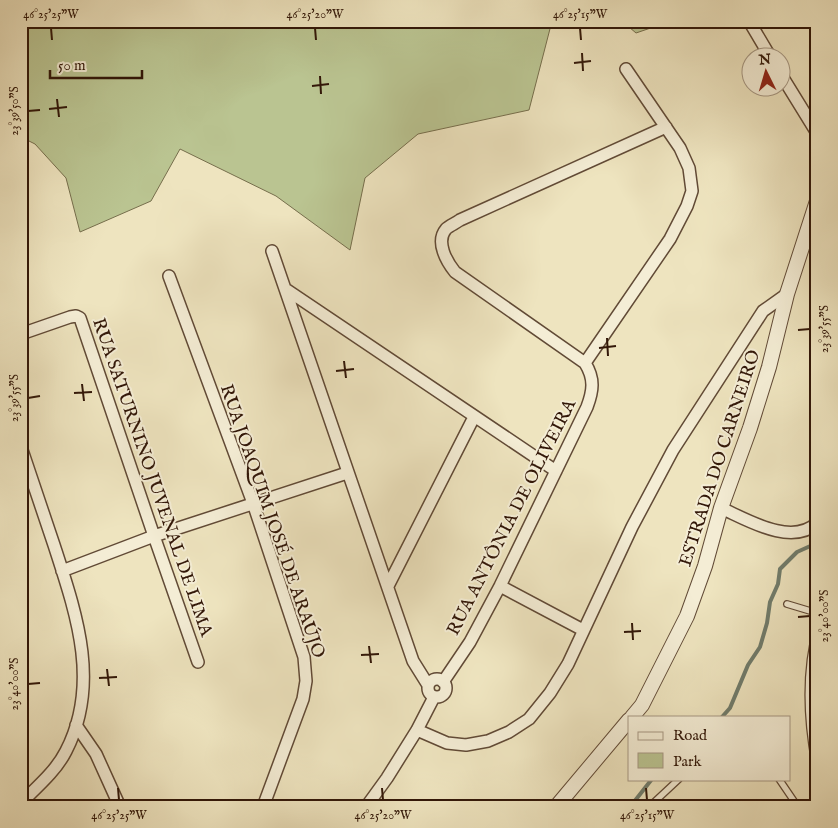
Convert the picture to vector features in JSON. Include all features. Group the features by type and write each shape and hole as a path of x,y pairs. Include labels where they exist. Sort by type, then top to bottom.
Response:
{"street":[{"path":"750,21 765,48"},
{"path":"626,69 666,127 680,148 689,168 692,190 687,206 670,239 585,363 455,272 446,260 442,237 446,230 460,220 666,127"},
{"path":"790,89 817,134"},
{"name":"ESTRADA DO CARNEIRO","path":"633,716 642,705 687,616 721,508 750,428 769,367 787,294 817,201"},
{"path":"272,251 413,661 428,685 429,694 434,697 440,697 446,687 443,682 434,680 428,685"},
{"name":"RUA JOAQUIM JOSÉ DE ARAÚJO","path":"169,276 253,503 304,657 306,681 302,699 263,807"},
{"path":"286,290 556,471"},
{"path":"417,730 447,743 466,745 488,740 509,732 529,719 550,693 568,664 632,527 672,450 764,311 787,294"},
{"name":"RUA SATURNINO JUVENAL DE LIMA","path":"21,334 66,318 78,316 82,322 198,662"},
{"name":"RUA ANTÔNIA DE OLIVEIRA","path":"443,682 470,642 500,586 592,392 592,375 585,363"},
{"path":"388,586 474,417"},
{"path":"21,448 70,596 83,659 83,700 66,752 55,767 21,803"},
{"path":"62,571 154,536 347,472"},
{"path":"721,508 774,531 802,531 817,523"},
{"path":"500,586 583,630"},
{"path":"366,807 417,730 434,697"},
{"path":"556,807 628,721"},
{"path":"76,726 96,754 120,807"}],"lane":[{"path":"787,604 817,613"},
{"path":"817,627 809,664 808,688 811,731 817,773"},
{"path":"649,807 678,780"},
{"path":"780,780 798,807"}],"green space":[{"path":"21,21 552,21 529,110 418,134 365,178 350,250 276,196 180,149 151,201 80,232 66,178 35,144 21,137"},
{"path":"622,21 671,21 636,33"}],"waterway":[{"path":"723,716 730,708 748,665 760,647 767,623 770,602 778,584 780,569 797,552 817,543"},
{"path":"630,807 651,780"}]}
